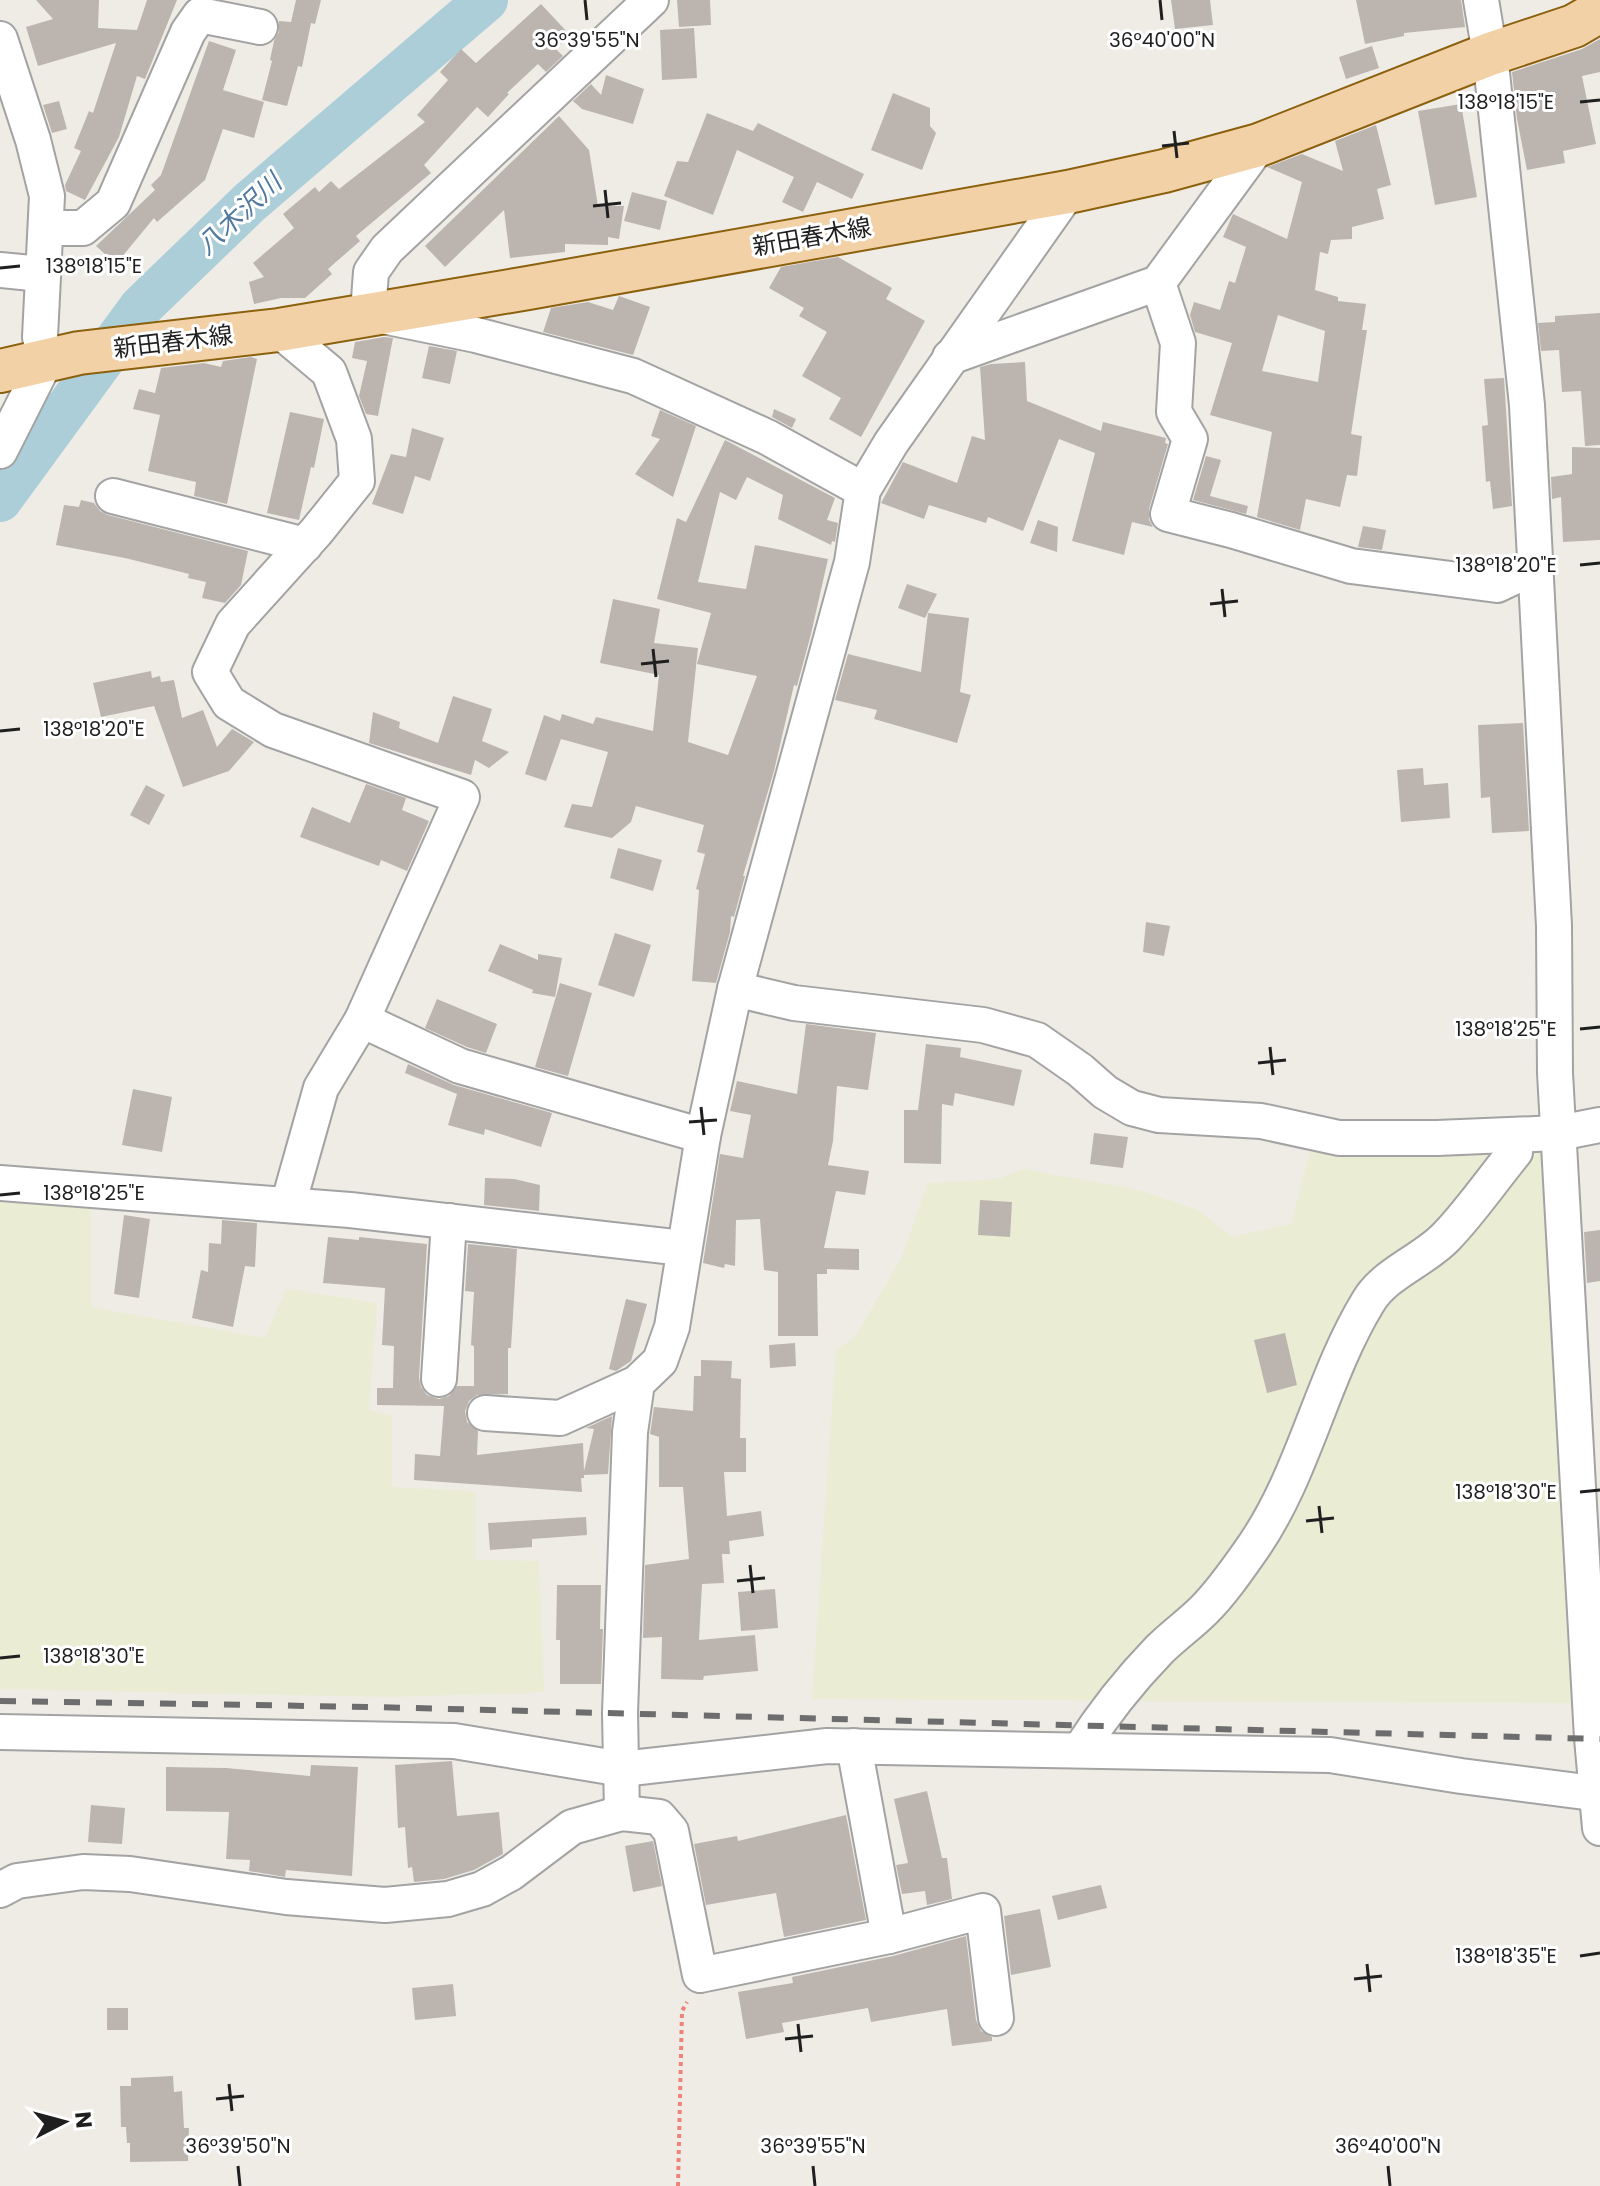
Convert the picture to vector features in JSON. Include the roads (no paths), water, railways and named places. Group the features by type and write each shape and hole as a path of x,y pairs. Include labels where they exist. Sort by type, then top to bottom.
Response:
{"main road":[{"name":"新田春木線","path":"0,371 138,345 279,330 528,288 1068,192 1164,171 1259,145 1490,54 1574,26 1600,11"}],"street":[{"path":"651,0 387,249 371,272 368,313 476,335 633,376 767,437 863,490"},
{"path":"1481,0 1490,54 1527,405 1554,926 1555,1073 1592,1738 1600,1828"},
{"path":"46,228 83,228 113,203 188,32 200,15 260,27"},
{"path":"0,39 33,140 47,196 40,337 62,357 0,451"},
{"path":"950,357 1158,283 1259,145"},
{"path":"485,1413 560,1418 637,1383 660,1361 672,1327 703,1136 735,989 852,562 863,490 950,357 1068,192"},
{"path":"0,270 42,274"},
{"path":"1158,283 1178,343 1174,412 1190,439 1168,514 1351,566 1497,585 1535,567"},
{"path":"279,330 329,372 354,439 357,481 305,545 233,624 210,672 229,703 273,730 462,797 362,1020 321,1088 288,1205"},
{"path":"113,496 305,545"},
{"path":"735,989 794,1003 983,1025 1037,1040 1105,1092 1132,1108 1159,1115 1261,1121 1339,1138 1559,1133 1600,1125"},
{"path":"362,1020 460,1066 703,1136"},
{"path":"1080,1750 1117,1697 1160,1649 1205,1609 1258,1542 1296,1467 1330,1376 1370,1298 1389,1279 1428,1254 1447,1236 1515,1152 1514,1135"},
{"path":"0,1183 288,1205 683,1248"},
{"path":"439,1379 449,1221"},
{"path":"622,1813 620,1713 630,1432 637,1383"},
{"path":"0,1732 454,1741 622,1769 827,1746 1330,1755 1599,1794"},
{"path":"854,1746 889,1936"},
{"path":"0,1890 17,1881 83,1872 130,1874 286,1897 385,1905 448,1899 482,1889 511,1873 572,1827 622,1813 659,1817 671,1831 700,1975 889,1936 983,1911 996,2018"}],"waterway":[{"name":"八木沢川","path":"0,500 141,307 250,202 486,0"}],"railway":[{"path":"0,1701 374,1707 1600,1739"}]}
